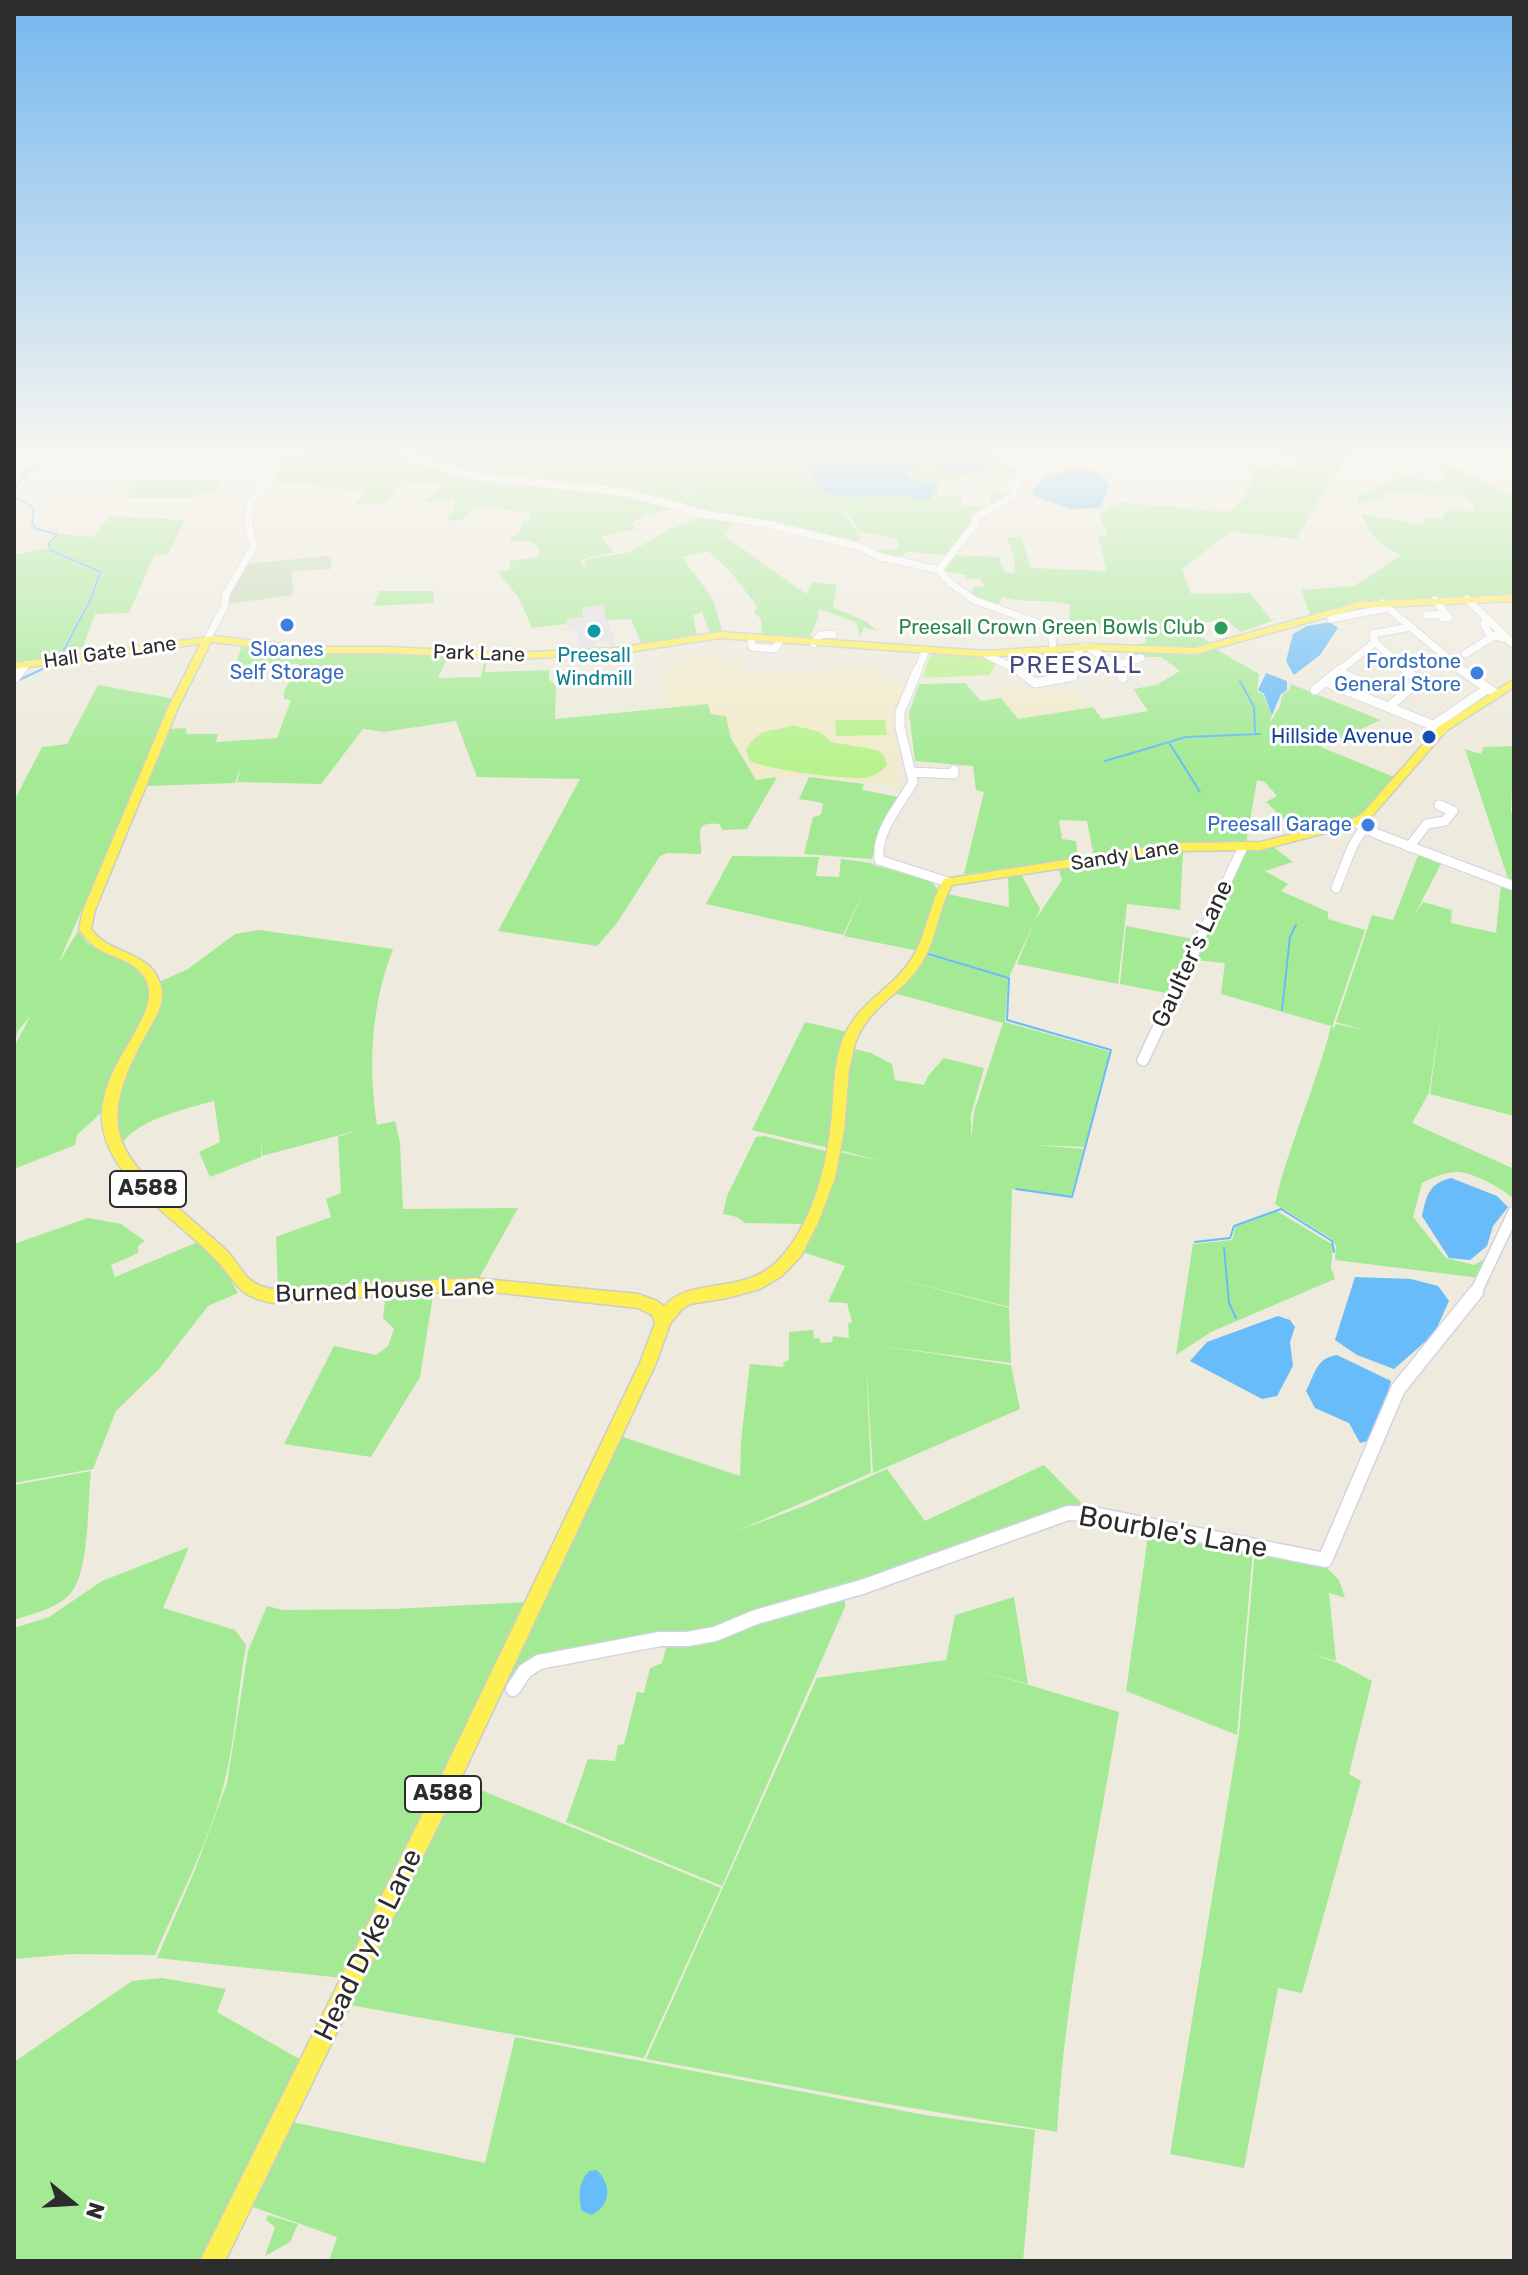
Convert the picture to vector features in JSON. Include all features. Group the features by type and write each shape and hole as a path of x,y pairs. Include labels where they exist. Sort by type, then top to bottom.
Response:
{"main road":[{"name":"Park Lane","path":"206,642 231,640 309,650 512,656 616,651 720,635 985,654 1086,647 1200,650 1327,613 1435,600 1514,598"},
{"name":"Hall Gate Lane","path":"14,666 147,646 206,642"},
{"name":"Burned House Lane","path":"206,642 173,708 89,910 85,929 94,942 146,968 154,981 156,993 152,1014 134,1046 109,1105 109,1120 131,1174 223,1258 241,1285 260,1294 474,1284 638,1301"},
{"path":"1360,825 1438,727 1498,691"},
{"name":"Sandy Lane","path":"948,882 1176,847 1271,844 1311,831 1360,825"},
{"path":"638,1301 756,1287 783,1268 804,1238 826,1184 839,1119 843,1064 849,1040 869,1006 912,967 922,953 948,882"},
{"path":"662,1322 673,1307 689,1295"},
{"path":"638,1301 662,1313 662,1322"},
{"name":"Head Dyke Lane","path":"212,2261 538,1599 648,1363 662,1322"}],"street":[{"path":"206,642 224,607 226,594 248,556"},
{"path":"879,556 939,570 951,586 967,597 1046,626 1060,649"},
{"path":"939,570 950,556"},
{"path":"1467,599 1486,619 1500,628 1503,638"},
{"path":"1426,615 1444,616 1435,600"},
{"path":"1385,605 1409,627 1498,691"},
{"name":"Park Lane","path":"1331,619 1385,605"},
{"path":"1486,619 1485,627 1492,637"},
{"path":"1389,707 1418,681 1375,642 1373,634 1409,627"},
{"path":"814,644 817,637 827,633"},
{"path":"1465,654 1492,637 1503,638 1514,645"},
{"path":"1315,690 1375,642"},
{"path":"985,654 1013,666 1035,683 1042,684 1071,678 1072,659 1086,647 1115,665 1123,678"},
{"path":"926,650 900,712 900,727 913,782 887,827 877,854 879,860 890,866 948,882"},
{"path":"1115,665 1141,658"},
{"path":"14,679 26,665"},
{"path":"1337,672 1359,681 1349,692"},
{"path":"1326,682 1438,727"},
{"path":"911,772 954,774 954,770"},
{"path":"1409,847 1427,824 1445,821 1453,811 1439,805"},
{"path":"1336,888 1360,825 1409,847 1514,886"},
{"name":"Gaulter's Lane","path":"1143,1060 1243,847"},
{"name":"Bourble's Lane","path":"513,1689 525,1671 539,1662 660,1639 687,1639 715,1634 768,1613 862,1587 1068,1513 1093,1514 1325,1560 1398,1389 1488,1275 1498,1244 1514,1212"}],"shaded area":[{"path":"604,605 617,649 611,649 608,640 595,642 596,650 581,652 576,631 569,631 566,619 583,617 581,607"},
{"path":"725,653 729,661 742,663 740,671 828,674 829,665 881,668 878,678 908,682 895,715 901,787 808,776 756,779 732,737 726,716 712,713 709,704 664,707 662,672 685,657"},
{"path":"1009,685 1015,690 1036,685 1045,693 1072,689 1093,707 1018,719 996,692"}],"green space":[{"path":"14,556 60,556 65,559 62,556 153,556 129,613 95,614 83,647 70,649 66,658 59,659 92,596 101,571 68,560 98,573 90,596 61,652 56,657 14,663"},
{"path":"595,556 582,559 581,563 587,569 584,560 606,556 686,556 682,557 713,599 722,630 728,634 711,635 701,610 701,613 693,615 697,636 642,645 631,619 607,620 603,605 582,607 583,617 566,619 567,624 532,628 519,598 498,572 510,569 510,561 538,557"},
{"path":"714,556 753,556 806,594 813,582 837,585 833,607 867,622 877,631 864,627 860,637 856,622 819,609 810,636 814,639 762,636 761,619 754,612 757,607 730,571"},
{"path":"953,556 999,557 1004,572 1015,573 1014,556 1027,556 1031,568 1107,571 1103,556 1199,556 1182,569 1191,594 1250,593 1272,621 1241,632 1224,618 1197,625 1201,629 1195,631 1212,645 1183,650 1131,646 1145,643 1146,635 1069,624 1070,605 1062,603 1002,597 996,609 967,594 974,590 973,587 984,586 980,578 967,580 966,575 943,571"},
{"path":"1399,556 1514,556 1514,596 1371,601 1310,615 1302,590 1354,586"},
{"path":"331,558 331,569 292,571 293,595 228,604 228,594 247,564"},
{"path":"379,591 433,591 434,603 374,606"},
{"path":"243,643 309,652 448,656 438,678 481,677 485,658 485,672 549,670 549,679 556,686 555,719 708,704 711,714 726,716 731,738 756,780 777,777 747,829 723,830 719,824 704,825 700,832 701,854 667,853 660,856 617,923 597,946 498,931 580,779 477,777 456,721 384,732 363,729 321,784 237,782 242,764 235,783 147,786 169,729 186,728 187,734 218,734 216,742 277,738 291,700 284,699 284,691 298,664 250,664 233,670"},
{"path":"1128,649 1195,652 1216,649 1259,674 1257,692 1263,694 1272,715 1270,723 1280,706 1282,695 1291,684 1381,720 1321,747 1394,777 1376,800 1353,819 1298,833 1266,802 1277,796 1265,782 1257,780 1246,843 1164,844 1094,857 1087,821 1059,820 1062,839 1076,841 1078,859 964,874 984,792 976,790 973,766 915,761 909,713 919,684 965,683 981,701 1001,698 1018,719 1093,707 1102,719 1148,711 1133,689 1156,685 1180,671 1161,657 1131,657"},
{"path":"934,654 980,655 996,664 989,675 923,678 928,660"},
{"path":"98,685 175,699 58,964 78,931 88,944 131,964 150,986 149,1011 103,1111 77,1135 75,1145 14,1169 14,1047 31,1015 18,1031 14,1044 14,801 42,747 67,744"},
{"path":"835,720 885,720 887,735 836,736"},
{"path":"792,725 820,732 832,742 877,750 883,754 887,765 871,776 855,778 824,776 750,761 746,750 756,737"},
{"path":"1514,746 1511,812 1514,813 1514,885 1509,882 1465,749 1481,754 1484,747"},
{"path":"809,777 864,784 862,790 899,797 882,826 872,859 804,854 813,817 821,815 823,803 799,799"},
{"path":"1272,846 1293,862 1265,871 1288,884 1281,891 1328,912 1328,919 1365,930 1334,1028 1336,1024 1364,1030 1336,1022 1372,915 1393,920 1419,853 1442,862 1414,916 1423,902 1452,910 1451,923 1496,933 1501,884 1514,888 1514,1116 1430,1094 1442,1005 1429,1093 1412,1123 1514,1169 1514,1200 1496,1186 1463,1173 1444,1174 1422,1183 1413,1217 1446,1258 1474,1265 1489,1256 1480,1278 1335,1260 1336,1246 1332,1239 1275,1204 1331,1026 1221,994 1225,963 1195,960 1244,850"},
{"path":"1183,852 1180,910 1127,904 1118,984 1017,964 1035,920 1062,880 1059,870"},
{"path":"732,856 819,857 816,876 839,877 841,859 871,863 930,879 939,892 931,917 925,918 930,921 919,951 844,936 865,888 843,935 706,904"},
{"path":"1021,874 1040,909 1009,977 926,953 947,894 1009,907 1008,875"},
{"path":"1126,926 1198,940 1171,994 1120,984"},
{"path":"259,930 393,949 380,992 373,1036 377,1125 395,1121 400,1143 403,1209 518,1208 478,1280 278,1291 276,1237 331,1217 326,1199 341,1193 338,1137 359,1130 262,1156 261,1140 261,1157 210,1177 199,1152 220,1142 214,1101 150,1122 138,1128 122,1144 112,1110 157,983 188,969 235,934"},
{"path":"926,955 1008,978 1005,1022 1108,1051 1110,1055 1085,1147 1034,1145 1084,1149 1071,1196 1012,1189 1009,1307 871,1272 1009,1308 1011,1363 875,1345 1011,1365 1020,1409 873,1473 866,1361 871,1473 737,1531 804,1506 887,1469 925,1521 1044,1465 1088,1510 950,1551 718,1629 538,1658 509,1685 502,1683 620,1436 740,1476 750,1364 783,1367 784,1362 789,1360 789,1332 813,1330 814,1338 819,1338 821,1343 832,1342 833,1336 849,1338 848,1324 852,1322 847,1303 828,1302 845,1266 803,1252 832,1186 839,1152 882,1161 839,1150 850,1048 871,1053 892,1064 895,1080 924,1085 944,1058 984,1068 971,1115 971,1139 974,1112 1003,1023 890,992"},
{"path":"805,1022 848,1032 829,1148 752,1130"},
{"path":"764,1136 829,1152 824,1176 805,1224 745,1223 737,1217 723,1214 727,1196 756,1137"},
{"path":"1277,1211 1333,1245 1331,1268 1335,1279 1211,1332 1176,1355 1193,1244 1232,1240 1236,1226"},
{"path":"88,1218 121,1224 145,1241 138,1246 138,1253 111,1265 115,1277 200,1241 219,1259 238,1293 208,1306 159,1369 116,1411 93,1469 14,1483 14,1244"},
{"path":"434,1289 420,1377 371,1457 284,1444 334,1346 376,1355 388,1346 394,1329 383,1318 386,1291"},
{"path":"91,1471 84,1558 74,1588 54,1606 14,1620 14,1485"},
{"path":"1149,1529 1253,1549 1237,1735 1126,1691"},
{"path":"189,1547 163,1608 235,1630 246,1645 228,1766 215,1814 196,1862 155,1955 72,1954 14,1959 14,1628 49,1617 102,1581"},
{"path":"1255,1550 1325,1566 1339,1580 1345,1598 1329,1593 1336,1661 1310,1653 1338,1663 1372,1681 1349,1774 1361,1781 1302,1993 1278,1988 1244,2168 1170,2154 1239,1734"},
{"path":"1014,1597 1028,1684 972,1668 1119,1712 1074,1974 1057,2132 646,2059 817,1678 946,1660 955,1615"},
{"path":"845,1599 845,1607 722,1886 566,1822 588,1759 615,1761 618,1745 624,1744 637,1692 644,1693 650,1668 662,1663 667,1645 699,1646 798,1610"},
{"path":"527,1602 439,1790 342,1978 157,1958 195,1870 227,1783 248,1651 267,1606 283,1610 394,1609"},
{"path":"461,1782 721,1888 644,2058 350,2005"},
{"path":"162,1978 226,1989 217,2012 301,2060 201,2261 14,2261 14,2062 132,1981"},
{"path":"515,2037 925,2115 1035,2130 1023,2261 329,2261 337,2237 250,2206 292,2122 485,2163"},
{"path":"268,2215 298,2224 290,2242 265,2256 275,2227 266,2220"}],"water":[{"path":"1330,622 1338,628 1320,655 1294,675 1286,661 1293,634 1307,626"},
{"path":"1266,673 1287,681 1287,690 1281,694 1272,715 1264,694 1258,690"},
{"path":"1451,1178 1497,1196 1508,1207 1493,1226 1487,1246 1470,1260 1449,1258 1422,1216 1433,1187"},
{"path":"1355,1277 1411,1279 1438,1286 1449,1301 1434,1334 1394,1369 1357,1355 1335,1340"},
{"path":"1278,1316 1290,1320 1295,1327 1290,1342 1293,1366 1277,1396 1262,1399 1190,1361 1207,1342"},
{"path":"1337,1355 1391,1381 1385,1405 1367,1441 1360,1443 1349,1423 1315,1408 1306,1391 1320,1363"},
{"path":"597,2170 605,2182 607,2194 603,2206 592,2215 582,2211 580,2190 589,2171"}],"waterway":[{"path":"60,657 91,598 100,572 64,556"},
{"path":"19,680 53,664"},
{"path":"1240,681 1254,707 1255,732"},
{"path":"1105,761 1186,737 1260,734"},
{"path":"1170,744 1200,792"},
{"path":"1282,1010 1290,937 1296,925"},
{"path":"928,954 1009,978 1007,1020 1111,1050 1072,1197 1016,1189"},
{"path":"1195,1242 1230,1238 1234,1226 1281,1209 1332,1241 1334,1252"},
{"path":"1224,1248 1229,1303 1236,1318"}],"place":[{"name":"Sloanes Self Storage","path":"287,625"},
{"name":"Preesall Crown Green Bowls Club","path":"1221,628"},
{"name":"Preesall Windmill","path":"594,631"},
{"name":"Fordstone General Store","path":"1477,673"},
{"name":"Hillside Avenue","path":"1429,737"},
{"name":"Preesall Garage","path":"1368,825"}],"district":[{"name":"PREESALL","path":"1076,666"}]}
